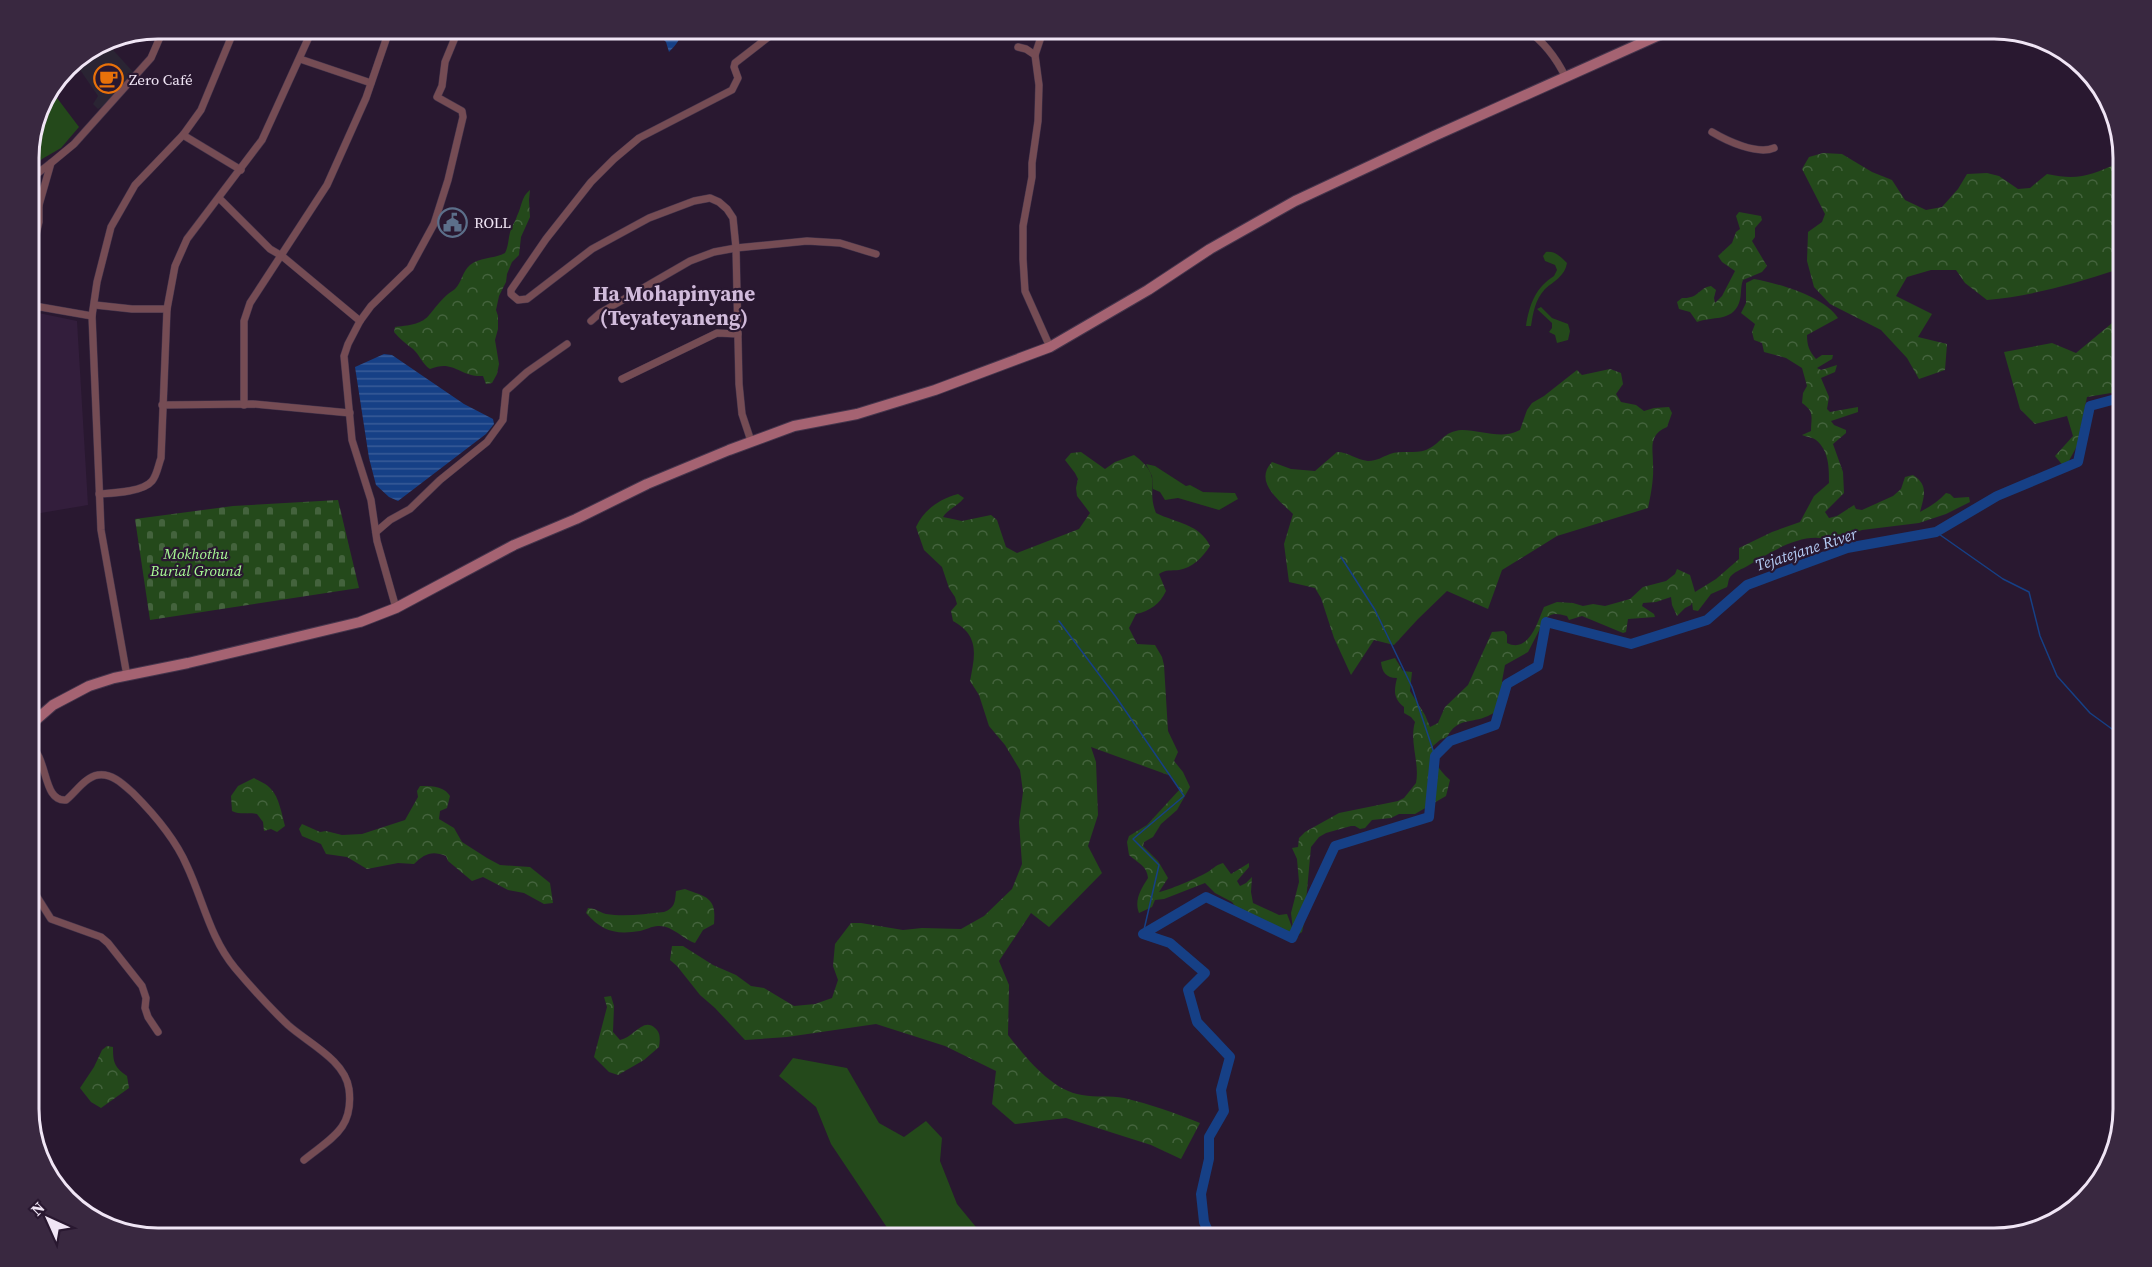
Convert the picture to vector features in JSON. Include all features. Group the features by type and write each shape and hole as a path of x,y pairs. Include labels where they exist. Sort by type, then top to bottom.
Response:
{"main road":[{"path":"39,717 47,709 84,688 360,622 396,608 514,545 576,519 647,484 751,441 794,426 872,410 935,390 1050,347 1148,290 1210,249 1295,201 1652,39"}],"street":[{"path":"39,172 74,144 151,58 159,39"},
{"path":"128,676 103,540 99,494 92,316 97,282 111,227 135,185 183,135 201,110 230,39"},
{"path":"99,494 146,487 151,482 161,458 167,309 175,266 187,239 262,140 308,39"},
{"path":"244,405 244,321 250,303 327,185 371,83 386,39"},
{"path":"396,608 380,555 371,500 352,440 344,356 360,321 385,291 410,268 434,224 448,180 463,117 462,111 437,97 442,86 445,62 454,39"},
{"path":"751,441 742,414 733,218 727,209 710,198 694,201 649,218 592,249 527,299 518,300 511,294 513,285 591,182 639,138 732,90 738,78 735,63 766,39"},
{"path":"1040,39 1035,55 1039,85 1038,121 1032,177 1023,226 1023,259 1026,291 1050,347"},
{"path":"1539,39 1549,49 1566,78"},
{"path":"1018,47 1035,55"},
{"path":"300,59 371,83"},
{"path":"1712,132 1722,138 1754,148 1767,150 1774,147"},
{"path":"183,135 241,170"},
{"path":"39,222 39,205 51,163"},
{"path":"219,198 270,249 282,256 360,321"},
{"path":"591,321 600,313 690,261 714,252 807,241 840,243 876,254"},
{"path":"95,305 132,309 167,309"},
{"path":"39,307 92,316"},
{"path":"622,379 717,333 738,334"},
{"path":"376,532 390,520 410,509 440,480 487,442 503,420 506,391 527,372 567,344"},
{"path":"162,405 244,405 350,412"},
{"path":"39,755 47,784 53,795 61,801 66,800 90,779 102,775 118,780 142,802 177,846 187,866 207,921 234,967 289,1025 330,1058 347,1077 350,1108 346,1123 304,1160"},
{"path":"39,900 51,920 101,937 108,943 142,986 148,1017 158,1032"}],"shaded area":[{"path":"112,48 134,73 107,103 98,109 93,104 98,96 80,69 98,55"},
{"path":"39,313 77,321 88,505 39,513"}],"green space":[{"path":"56,97 79,127 61,148 39,162 43,127"},
{"path":"1823,153 1842,154 1872,172 1892,180 1905,200 1926,210 1942,207 1958,189 1967,174 1987,173 1999,176 2018,189 2030,188 2047,174 2068,177 2084,176 2113,166 2113,271 2052,289 1987,300 1965,283 1956,270 1931,270 1907,277 1896,296 1932,314 1918,337 1947,344 1945,370 1919,379 1907,358 1881,330 1830,304 1814,287 1807,261 1808,232 1822,222 1825,214 1802,169 1809,157"},
{"path":"530,190 530,217 521,237 519,255 512,262 496,310 498,329 495,340 499,364 492,383 486,384 483,376 475,376 451,367 438,366 430,369 415,351 394,332 395,327 416,323 427,318 455,289 470,265 505,253 523,199"},
{"path":"1739,212 1761,216 1762,220 1755,228 1755,237 1752,241 1767,266 1762,272 1743,280 1739,303 1732,313 1697,322 1690,312 1679,309 1677,302 1682,298 1692,297 1711,286 1716,290 1715,303 1722,296 1735,271 1722,262 1718,256 1732,243 1736,232 1740,229 1736,216"},
{"path":"1546,252 1560,256 1567,263 1566,268 1562,275 1542,293 1535,307 1531,326 1526,326 1534,297 1557,270 1555,265 1545,261 1543,256"},
{"path":"1754,279 1787,287 1811,297 1831,310 1838,318 1807,335 1809,348 1816,359 1822,355 1833,355 1832,359 1817,368 1821,370 1837,365 1835,372 1821,378 1829,397 1827,409 1830,412 1858,407 1858,412 1831,421 1834,425 1846,430 1846,433 1833,444 1843,472 1844,493 1825,512 1829,518 1837,516 1854,505 1856,509 1862,510 1893,496 1901,489 1905,477 1913,475 1921,483 1924,492 1920,512 1946,493 1954,498 1969,497 1970,502 1946,514 1919,523 1862,530 1832,542 1822,538 1812,538 1789,544 1735,573 1730,577 1727,587 1711,594 1698,611 1693,610 1692,602 1677,616 1671,597 1643,603 1642,606 1655,617 1628,619 1626,632 1623,633 1582,616 1569,620 1567,616 1558,614 1548,617 1528,652 1505,665 1502,681 1506,691 1503,705 1488,716 1456,726 1447,737 1433,746 1437,765 1450,780 1446,796 1415,814 1399,814 1391,818 1372,820 1365,828 1351,826 1326,833 1319,837 1311,847 1304,923 1302,932 1292,942 1253,923 1232,902 1215,893 1205,883 1164,899 1155,900 1152,907 1139,913 1138,899 1148,878 1144,868 1129,855 1127,842 1129,836 1147,825 1180,789 1171,776 1091,747 1096,762 1098,815 1088,846 1102,873 1049,927 1031,913 999,961 1009,985 1008,1035 1040,1072 1060,1087 1087,1096 1124,1098 1200,1123 1181,1159 1151,1145 1066,1118 1015,1124 992,1104 996,1071 945,1046 876,1024 787,1037 745,1040 700,995 670,960 672,946 683,946 713,965 736,975 751,986 764,988 794,1006 815,1004 832,998 838,980 833,966 835,944 851,923 903,930 961,929 984,916 1012,889 1022,864 1019,822 1023,792 1020,770 1005,745 989,726 979,695 970,681 974,655 972,640 962,627 953,621 951,611 957,604 955,597 949,588 942,567 924,550 916,527 923,515 933,506 958,494 964,498 943,517 962,521 991,515 997,520 1006,547 1017,553 1079,529 1090,513 1077,496 1078,479 1065,460 1071,453 1081,452 1105,469 1115,462 1134,455 1152,476 1152,496 1156,513 1194,529 1206,539 1210,546 1201,558 1188,567 1159,574 1166,591 1164,596 1154,606 1136,614 1129,628 1137,644 1155,645 1162,657 1168,731 1178,752 1174,761 1183,772 1190,787 1177,810 1161,824 1153,837 1144,842 1143,846 1158,861 1168,878 1159,892 1196,878 1223,863 1231,874 1249,863 1249,867 1237,881 1240,886 1252,877 1253,903 1279,915 1287,914 1293,930 1291,913 1299,882 1297,859 1292,848 1298,847 1299,838 1305,832 1339,813 1398,801 1404,798 1416,783 1417,768 1413,737 1415,722 1404,713 1404,707 1396,697 1397,678 1385,674 1381,662 1395,658 1403,671 1412,672 1410,691 1430,727 1438,723 1445,707 1468,685 1492,632 1504,631 1507,635 1507,643 1521,644 1531,634 1544,607 1557,602 1583,606 1593,604 1605,606 1630,599 1643,587 1666,581 1675,574 1677,569 1690,575 1695,592 1716,579 1739,559 1739,548 1800,522 1814,496 1829,483 1824,449 1816,440 1802,435 1811,431 1812,418 1809,409 1802,403 1803,393 1807,386 1802,368 1786,358 1764,352 1762,343 1754,340 1752,332 1755,324 1741,313 1746,303 1746,283"},
{"path":"1541,307 1552,318 1568,324 1570,331 1568,340 1557,343 1555,335 1549,332 1552,323 1537,309"},
{"path":"2113,322 2113,393 2087,397 2077,446 2065,468 2055,456 2073,436 2067,416 2035,424 2020,409 2004,352 2052,343 2076,353"},
{"path":"1610,369 1621,373 1623,384 1616,394 1621,402 1636,405 1644,411 1669,407 1672,413 1667,427 1654,438 1653,480 1648,508 1557,536 1502,570 1488,609 1447,591 1394,645 1374,640 1351,675 1315,588 1289,582 1284,544 1293,514 1270,491 1267,484 1265,477 1272,462 1291,469 1315,471 1337,452 1371,461 1394,453 1426,450 1446,435 1456,431 1513,433 1520,430 1532,403 1577,370 1582,375"},
{"path":"1146,464 1155,466 1186,486 1190,485 1203,492 1235,493 1238,499 1219,510 1178,498 1165,500 1160,492 1153,489 1152,476"},
{"name":"Mokhothu Burial Ground","path":"338,500 359,588 150,620 135,519 233,506"},
{"path":"254,778 269,787 278,801 285,826 277,832 271,829 264,831 263,822 257,814 232,811 231,796 238,786"},
{"path":"420,786 441,788 450,796 447,808 440,811 439,819 454,828 462,842 500,865 530,867 550,883 553,903 544,904 524,893 508,890 483,877 472,881 448,861 446,856 436,853 425,855 414,864 398,863 367,869 347,857 326,854 321,844 302,836 299,829 302,824 320,832 326,831 342,835 362,834 405,820 418,797 417,791"},
{"path":"685,889 704,896 714,908 714,924 703,930 695,943 663,926 640,931 616,932 604,928 586,913 588,908 606,914 620,915 664,912 674,904 676,891"},
{"path":"611,996 614,1006 613,1032 620,1040 646,1025 655,1028 660,1037 659,1047 644,1060 618,1075 609,1072 594,1057 607,1007 604,997"},
{"path":"107,1046 113,1047 115,1064 127,1076 129,1088 101,1108 91,1102 80,1088 102,1050"},
{"path":"793,1058 847,1068 879,1123 904,1137 926,1121 942,1138 940,1161 957,1204 977,1228 887,1228 831,1144 816,1107 779,1076"}],"water":[{"path":"663,39 679,39 669,52"},
{"path":"384,354 392,355 464,404 493,419 494,424 486,434 398,501 389,497 376,485 369,458 355,367"}],"waterway":[{"name":"Tejatejane River","path":"1207,1228 1201,1194 1209,1159 1209,1137 1224,1111 1221,1090 1230,1057 1197,1022 1188,990 1205,973 1170,943 1143,934 1206,897 1292,938 1335,846 1429,817 1435,756 1450,741 1495,725 1507,684 1538,666 1546,622 1631,644 1707,620 1747,585 1847,548 1936,532 1997,496 2078,462 2090,406 2113,400"},
{"path":"1936,532 2003,579 2029,592 2040,636 2057,676 2090,713 2113,730"},
{"path":"1341,557 1375,610 1412,687 1435,756"},
{"path":"1059,621 1116,697 1184,796 1133,839 1159,865 1143,934"}],"place":[{"name":"Zero Café","path":"108,79"},
{"name":"ROLL","path":"453,222"}],"district":[{"name":"Ha Mohapinyane (Teyateyaneng)","path":"674,305"}]}
